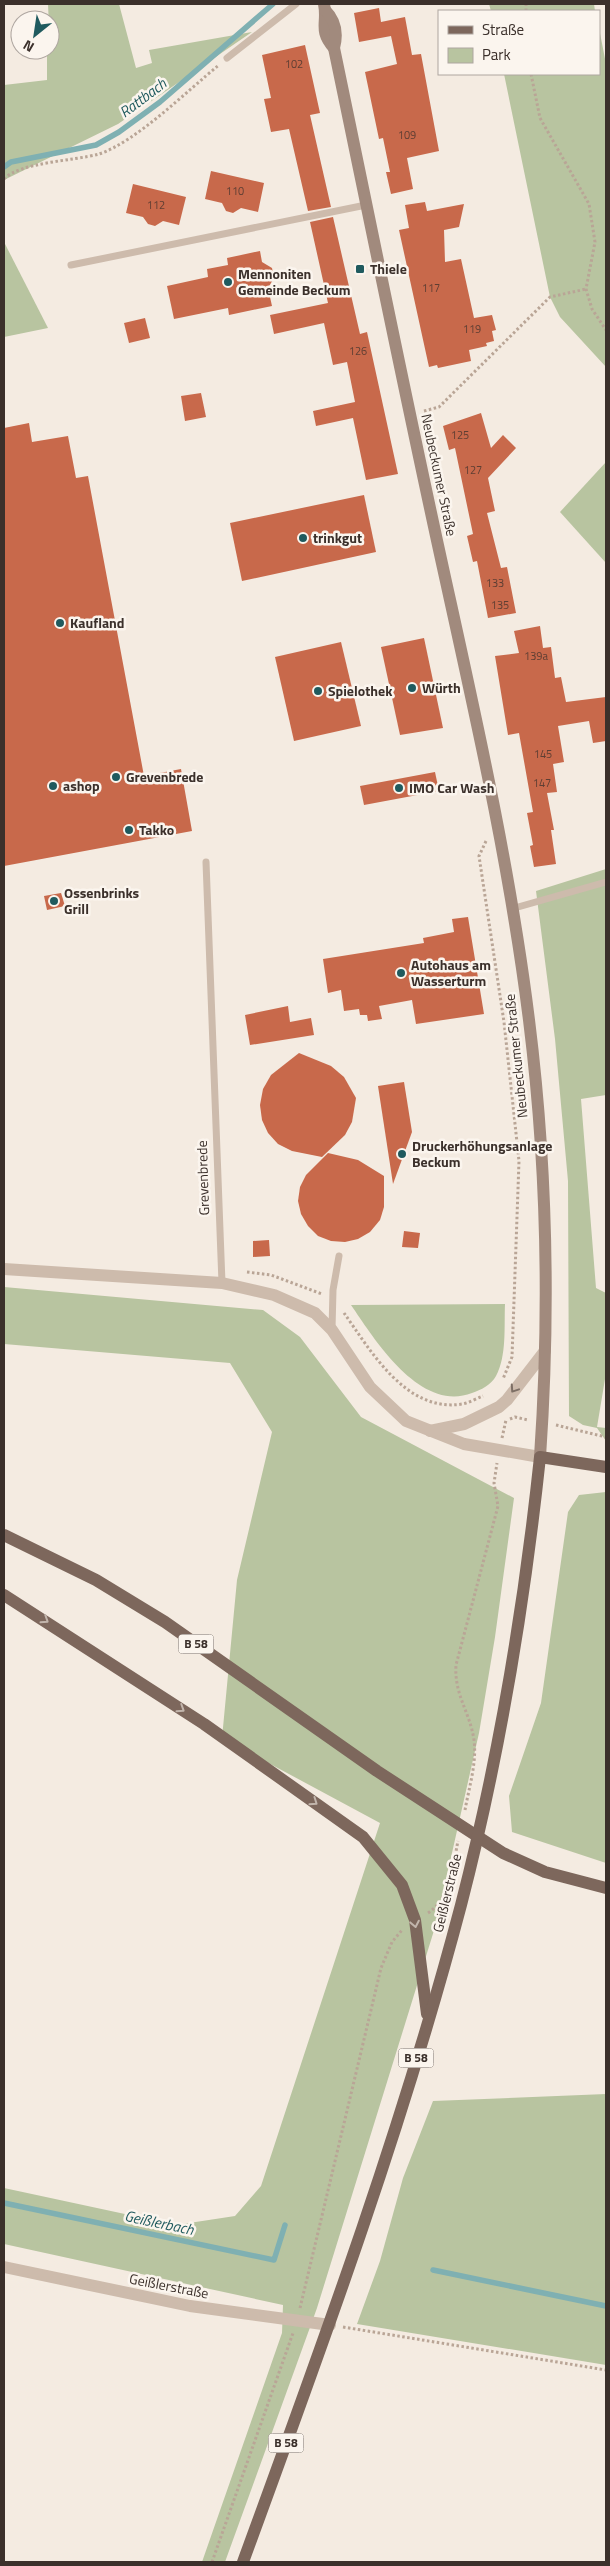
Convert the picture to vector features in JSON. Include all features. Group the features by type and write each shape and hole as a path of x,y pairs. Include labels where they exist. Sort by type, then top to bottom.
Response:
{"main road":[{"name":"Neubeckumer Straße","path":"325,7 333,19 337,38 334,48 366,205 477,716 512,909 529,1018 539,1121 544,1216 545,1352 540,1457"},
{"path":"540,1457 606,1467"},
{"name":"Geißlerstraße","path":"243,2562 330,2325 368,2211 428,2018 465,1887 489,1784 521,1616 540,1457"},
{"name":"B 58","path":"4,1535 96,1580 165,1622 378,1771 503,1853 545,1872 606,1888"},
{"path":"4,1595 204,1724 363,1837 402,1885 415,1920 428,2018"}],"street":[{"path":"4,1269 222,1283 274,1294 314,1313 332,1330 370,1387 406,1421 464,1444 540,1457"},
{"path":"430,1431 464,1424 499,1407 507,1400 545,1352"},
{"name":"Geißlerstraße","path":"4,2267 190,2306 296,2322 330,2325"}],"lane":[{"path":"227,58 296,4"},
{"path":"72,265 366,205"},
{"name":"Grevenbrede","path":"206,862 222,1283"},
{"path":"512,909 606,882"},
{"path":"332,1330 332,1302 339,1256"}],"path":[{"path":"4,179 21,168 100,153 140,131 227,58"},
{"path":"532,75 540,118 589,204 595,242 586,289 592,309 606,330"},
{"path":"411,414 439,407 538,306 550,297 586,289"},
{"path":"496,818 479,856 504,1022 518,1162 512,1357 502,1382"},
{"path":"222,1268 271,1275 324,1295 342,1310 398,1384 433,1403 462,1404 491,1393 506,1421 498,1450 494,1483 498,1506 456,1665 457,1690 474,1740 472,1774"},
{"path":"212,2562 282,2368 296,2322 380,1968 399,1932 439,1905 450,1878"},
{"path":"330,2325 606,2370"}],"green space":[{"path":"48,4 119,4 136,68 152,63 149,50 252,32 118,124 4,180 4,85 47,80 47,60 60,60 60,10 48,10"},
{"path":"489,4 594,4 595,10 491,10"},
{"path":"600,33 606,64 606,367 560,317 550,297 504,75 600,75"},
{"path":"4,242 48,328 4,337"},
{"path":"606,462 606,563 560,512"},
{"path":"606,869 606,1095 581,1099 596,1288 606,1293 606,1373 597,1427 606,1428 606,1441 597,1428 583,1425 569,1416 568,1181 555,1039 536,891"},
{"path":"4,1287 263,1310 300,1337 361,1417 514,1498 495,1637 479,1733 436,1924 317,2308 225,2562 202,2562 282,2333 283,2305 4,2244 4,2188 176,2225 235,2216 261,2186 380,1823 222,1738 237,1580 272,1432 230,1363 4,1344"},
{"path":"505,1304 502,1359 496,1376 489,1385 479,1390 453,1396 435,1393 417,1383 401,1370 386,1353 351,1305"},
{"path":"606,1492 606,1863 512,1832 509,1796 541,1703 568,1512 579,1495"},
{"path":"606,2094 606,2365 357,2324 380,2261 403,2178 433,2101"}],"building":[{"path":"379,8 381,22 405,17 412,55 421,54 439,151 407,158 413,189 391,194 386,172 390,172 383,138 379,139 365,72 397,64 391,36 359,42 354,13"},
{"path":"305,45 320,113 310,115 331,207 308,211 289,129 271,132 264,99 271,98 262,55"},
{"path":"211,171 264,183 258,212 241,208 233,213 226,211 222,203 205,199"},
{"path":"133,184 186,197 179,225 163,221 155,226 148,224 143,217 126,213"},
{"path":"425,202 427,211 464,204 459,227 444,230 445,262 461,259 474,318 492,315 496,330 492,331 494,341 486,343 487,346 469,350 471,361 438,368 437,365 429,367 399,230 409,228 405,205"},
{"path":"333,217 360,334 367,332 398,474 366,480 353,418 316,426 313,411 355,402 347,362 333,365 324,323 274,334 270,315 328,303 310,222"},
{"name":"Mennoniten Gemeinde Beckum","path":"260,251 262,262 272,268 274,278 268,288 272,306 229,315 228,308 174,319 167,286 208,277 207,269 228,265 227,258"},
{"path":"145,318 150,338 129,343 124,323"},
{"path":"201,393 206,417 185,421 181,396"},
{"path":"481,413 491,448 503,435 516,448 488,478 495,511 487,513 501,568 507,567 516,613 488,618 477,561 473,562 467,536 473,534 455,448 449,450 443,426"},
{"name":"Kaufland","path":"29,423 32,442 68,436 76,478 88,476 144,776 181,769 192,831 4,866 4,428"},
{"name":"trinkgut","path":"364,495 376,552 242,581 230,523"},
{"path":"540,626 543,648 551,647 555,678 561,677 566,702 606,697 606,741 593,743 589,721 558,726 564,762 553,764 557,792 547,793 554,830 551,830 556,864 534,867 530,846 533,845 527,813 533,812 519,733 508,735 495,656 519,653 514,631"},
{"name":"Würth","path":"424,638 443,728 400,735 381,647"},
{"name":"Spielothek","path":"341,642 361,726 294,741 275,657"},
{"name":"IMO Car Wash","path":"435,772 439,791 364,805 360,786"},
{"name":"Ossenbrinks Grill","path":"61,893 65,906 47,910 44,896"},
{"name":"Autohaus am Wasserturm","path":"468,917 484,1014 416,1024 412,1000 379,1006 382,1019 368,1021 367,1015 360,1015 359,1009 344,1011 341,990 328,993 323,959 424,943 423,938 454,932 452,919"},
{"path":"288,1006 290,1022 311,1018 314,1035 250,1045 245,1015"},
{"path":"299,1053 331,1066 344,1077 356,1098 352,1122 345,1135 322,1157 292,1151 278,1144 268,1133 262,1120 260,1105 263,1089 271,1075"},
{"name":"Druckerhöhungsanlage Beckum","path":"404,1082 412,1132 393,1184 378,1086"},
{"path":"328,1153 358,1160 384,1176 384,1207 380,1220 370,1232 358,1239 345,1242 331,1241 318,1236 308,1226 301,1214 298,1201 300,1187 306,1175"},
{"path":"404,1231 420,1233 418,1248 402,1247"},
{"path":"269,1240 270,1256 253,1257 253,1241"}],"waterway":[{"name":"Rattbach","path":"4,167 11,162 96,145 119,132 160,102 273,4"},
{"name":"Geißlerbach","path":"4,2203 274,2260 285,2225"},
{"name":"Geißlerbach","path":"433,2270 606,2306"}],"place":[{"name":"Thiele","path":"360,269"},
{"name":"Mennoniten Gemeinde Beckum","path":"228,282"},
{"name":"trinkgut","path":"303,538"},
{"name":"Kaufland","path":"60,623"},
{"name":"Würth","path":"412,688"},
{"name":"Spielothek","path":"318,691"},
{"name":"Grevenbrede","path":"116,777"},
{"name":"ashop","path":"53,786"},
{"name":"IMO Car Wash","path":"399,788"},
{"name":"Takko","path":"129,830"},
{"name":"Ossenbrinks Grill","path":"54,901"},
{"name":"Autohaus am Wasserturm","path":"401,973"},
{"name":"Druckerhöhungsanlage Beckum","path":"402,1154"}]}
